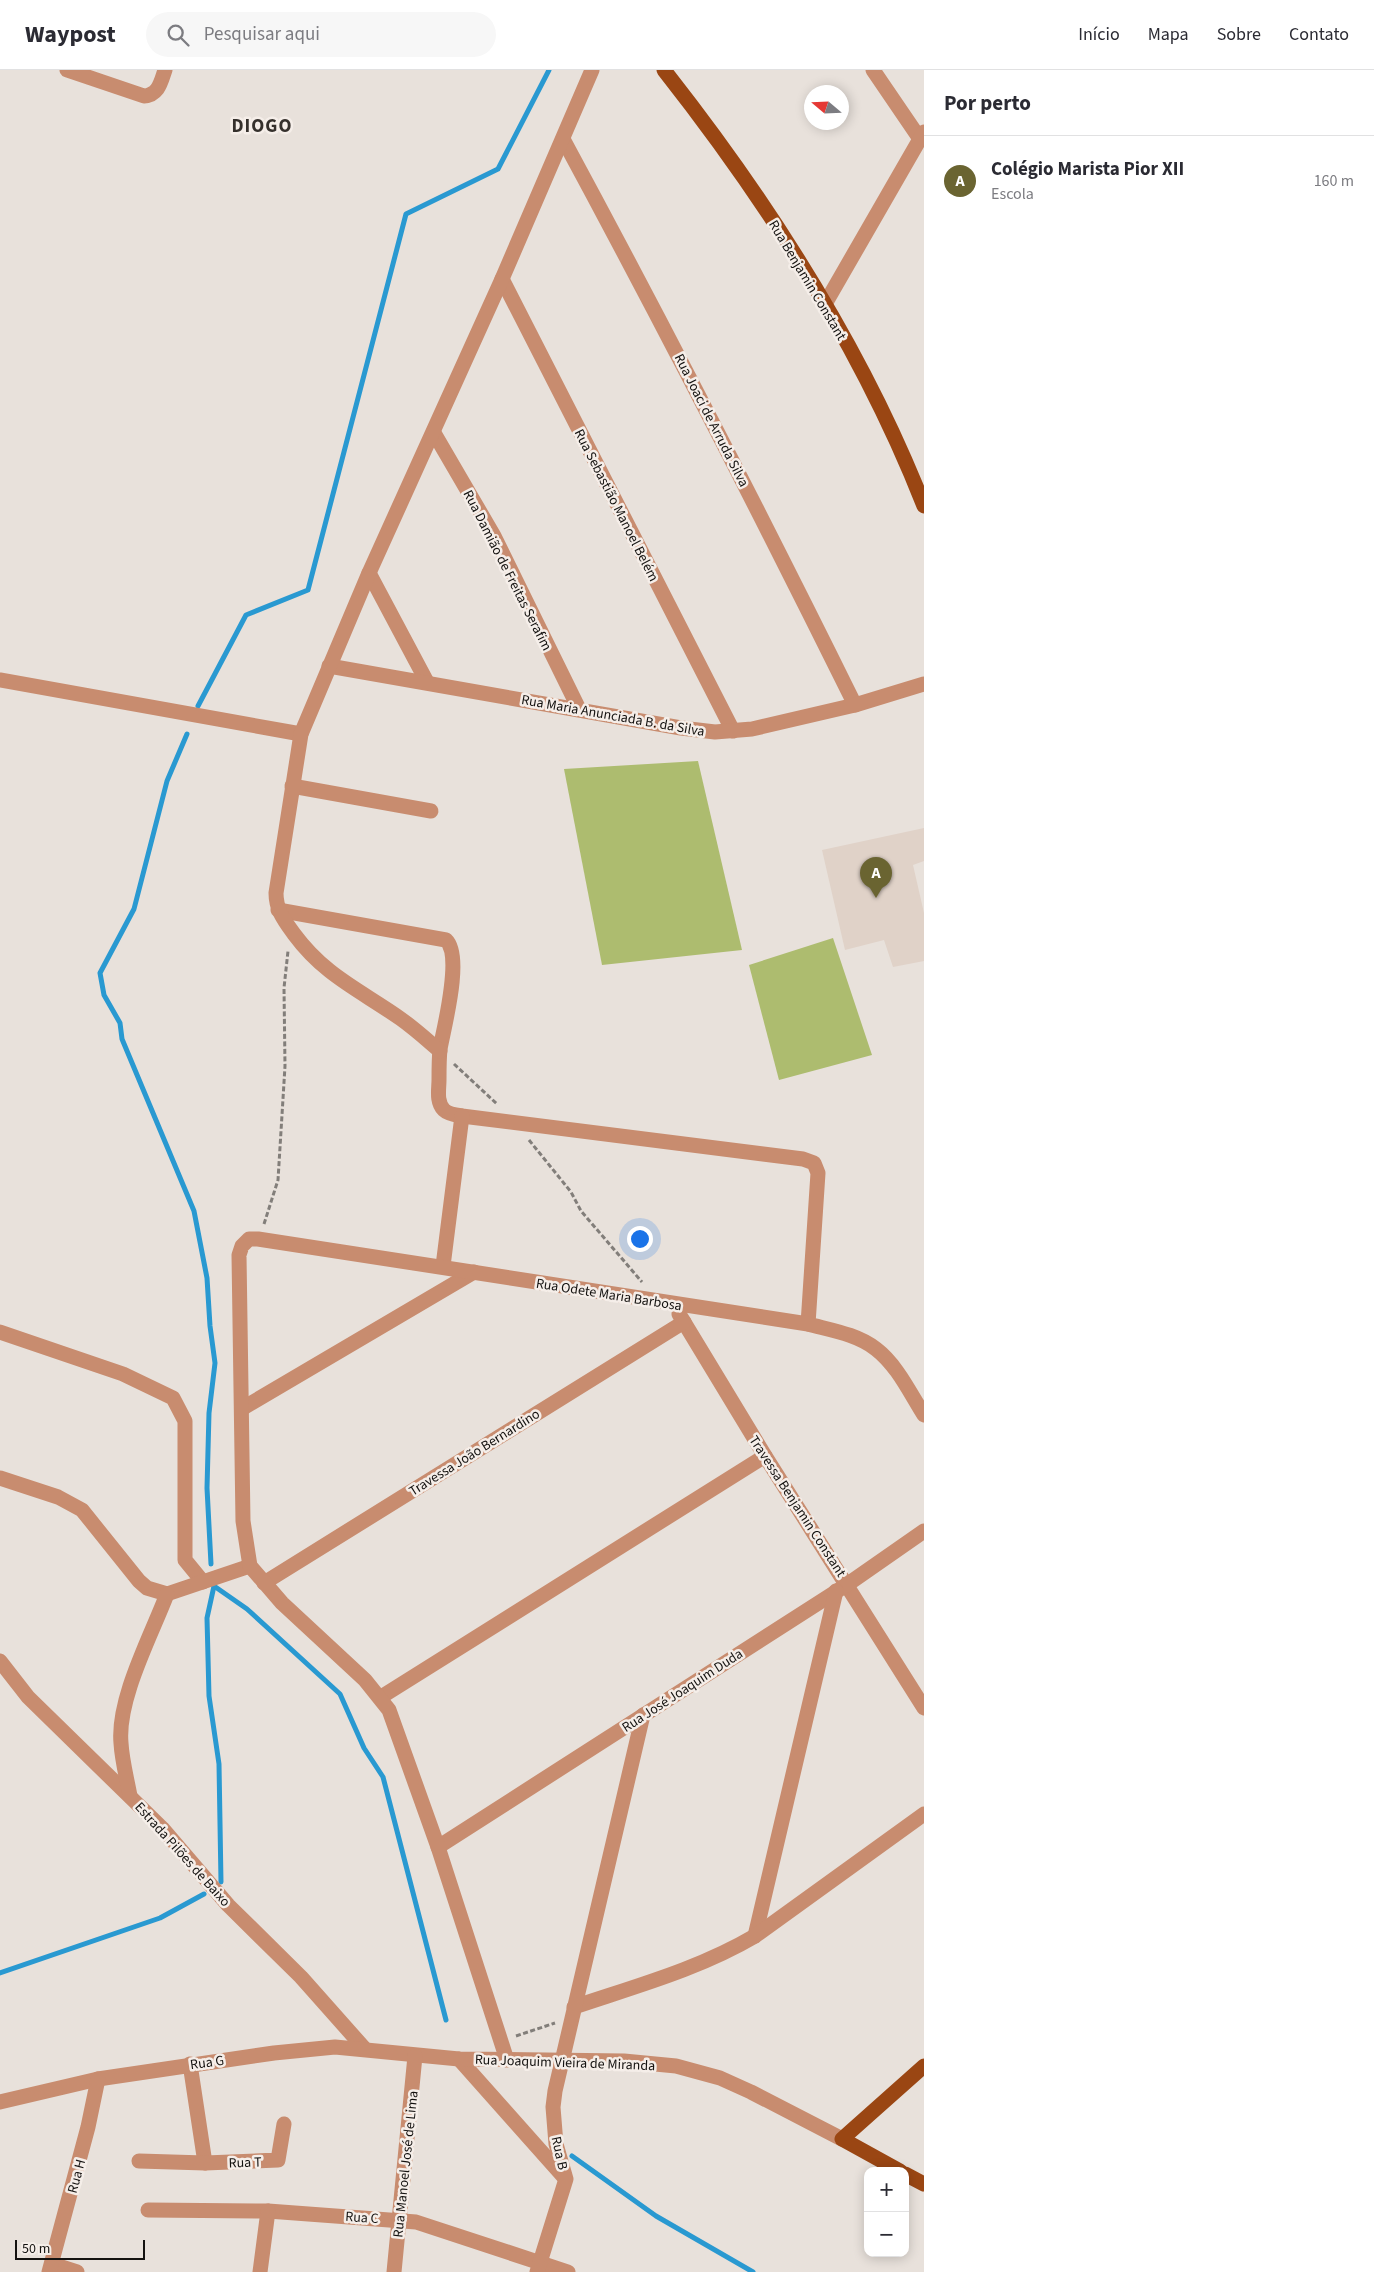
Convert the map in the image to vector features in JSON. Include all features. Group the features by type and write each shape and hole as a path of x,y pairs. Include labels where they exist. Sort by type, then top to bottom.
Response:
{"main road":[{"name":"Rua Benjamin Constant","path":"664,70 740,171 825,304 879,404 924,506"},
{"path":"842,2139 924,2066"},
{"name":"Rua Joaquim Vieira de Miranda","path":"842,2139 893,2167"},
{"path":"909,2176 924,2184"}],"street":[{"path":"67,70 144,96 153,94 156,91 165,70"},
{"path":"440,1051 402,1019 332,975 301,944 278,910 276,893 292,786 301,734 329,666 502,279 592,70"},
{"path":"825,304 922,136 872,70"},
{"name":"Rua Joaci de Arruda Silva","path":"563,139 656,311 774,541 855,705"},
{"name":"Rua Sebastião Manoel Belém","path":"502,279 733,731"},
{"name":"Rua Damião de Freitas Serafim","path":"434,433 494,536 579,710"},
{"path":"370,573 427,682"},
{"name":"Rua Maria Anunciada B. da Silva","path":"329,666 691,729 733,731 752,729 855,705 924,684"},
{"path":"0,680 301,734"},
{"path":"292,786 431,812"},
{"path":"278,910 446,940 451,947 452,961 449,1000 440,1051 440,1104 448,1112 462,1116 803,1159 814,1163 818,1173 808,1324"},
{"path":"443,1266 462,1116"},
{"path":"258,1239 249,1239 245,1242 239,1255 243,1408 243,1521 250,1566 264,1583 381,1697 393,1719 438,1847 507,2060"},
{"name":"Rua Odete Maria Barbosa","path":"258,1239 443,1266 658,1302 808,1324 852,1336 876,1349 889,1361 924,1415"},
{"path":"243,1408 474,1272"},
{"name":"Travessa Benjamin Constant","path":"673,1304 842,1588 924,1708"},
{"name":"Travessa João Bernardino","path":"264,1583 684,1322"},
{"path":"0,1332 123,1374 173,1398 185,1421 185,1560 203,1582"},
{"path":"381,1697 765,1456"},
{"path":"0,1478 58,1497 82,1510 147,1588 167,1594 250,1566"},
{"name":"Rua José Joaquim Duda","path":"438,1847 842,1588 924,1531"},
{"path":"755,1936 842,1588"},
{"path":"130,1796 121,1743 124,1711 128,1691 167,1594"},
{"name":"Estrada Pilões de Baixo","path":"0,1661 28,1697 162,1828 228,1905 301,1978 364,2048"},
{"name":"Rua B","path":"538,2267 566,2179 556,2144 553,2107 555,2091 643,1715"},
{"path":"574,2007 700,1964 755,1936 924,1814"},
{"name":"Rua G","path":"0,2102 98,2079 190,2064 319,2048 364,2048 416,2056"},
{"name":"Rua Joaquim Vieira de Miranda","path":"416,2056 458,2059 624,2061 676,2066 698,2072 751,2092 842,2139"},
{"name":"Rua Manoel José de Lima","path":"394,2272 416,2056"},
{"path":"458,2059 566,2179"},
{"path":"190,2064 205,2163"},
{"name":"Rua H","path":"51,2268 85,2142 98,2079"},
{"name":"Rua T","path":"139,2161 205,2163 278,2160 284,2124"},
{"name":"Rua C","path":"148,2210 268,2211 399,2220 438,2228 538,2267 568,2272"},
{"path":"260,2272 268,2211"},
{"path":"51,2268 77,2272"}],"path":[{"path":"258,1239 278,1180 285,1066 284,988 290,928"},
{"path":"440,1051 515,1123 572,1192 581,1211 658,1302"},
{"path":"501,2040 557,2023 574,2007"}],"shaded area":[{"path":"924,828 924,861 913,865 924,913 924,961 893,967 884,940 845,950 822,850"}],"green space":[{"path":"698,761 742,950 602,965 564,769"},
{"path":"833,938 872,1055 779,1080 749,965"}],"waterway":[{"path":"198,706 246,615 308,590 406,214 498,169 549,70"},
{"path":"187,734 167,781 134,909 100,973 104,995 120,1023 122,1039 194,1211 207,1278 210,1326 215,1363 209,1413 207,1488 211,1564"},
{"path":"214,1582 214,1586 247,1609 340,1694 364,1748 383,1777 446,2020"},
{"path":"214,1586 207,1618 209,1696 219,1764 221,1882"},
{"path":"0,1973 160,1918 204,1894"},
{"path":"572,2156 656,2216 753,2272"}],"place":[{"name":"Colégio Marista Pior XII","path":"876,898"}],"district":[{"name":"DIOGO","path":"262,125"}]}
